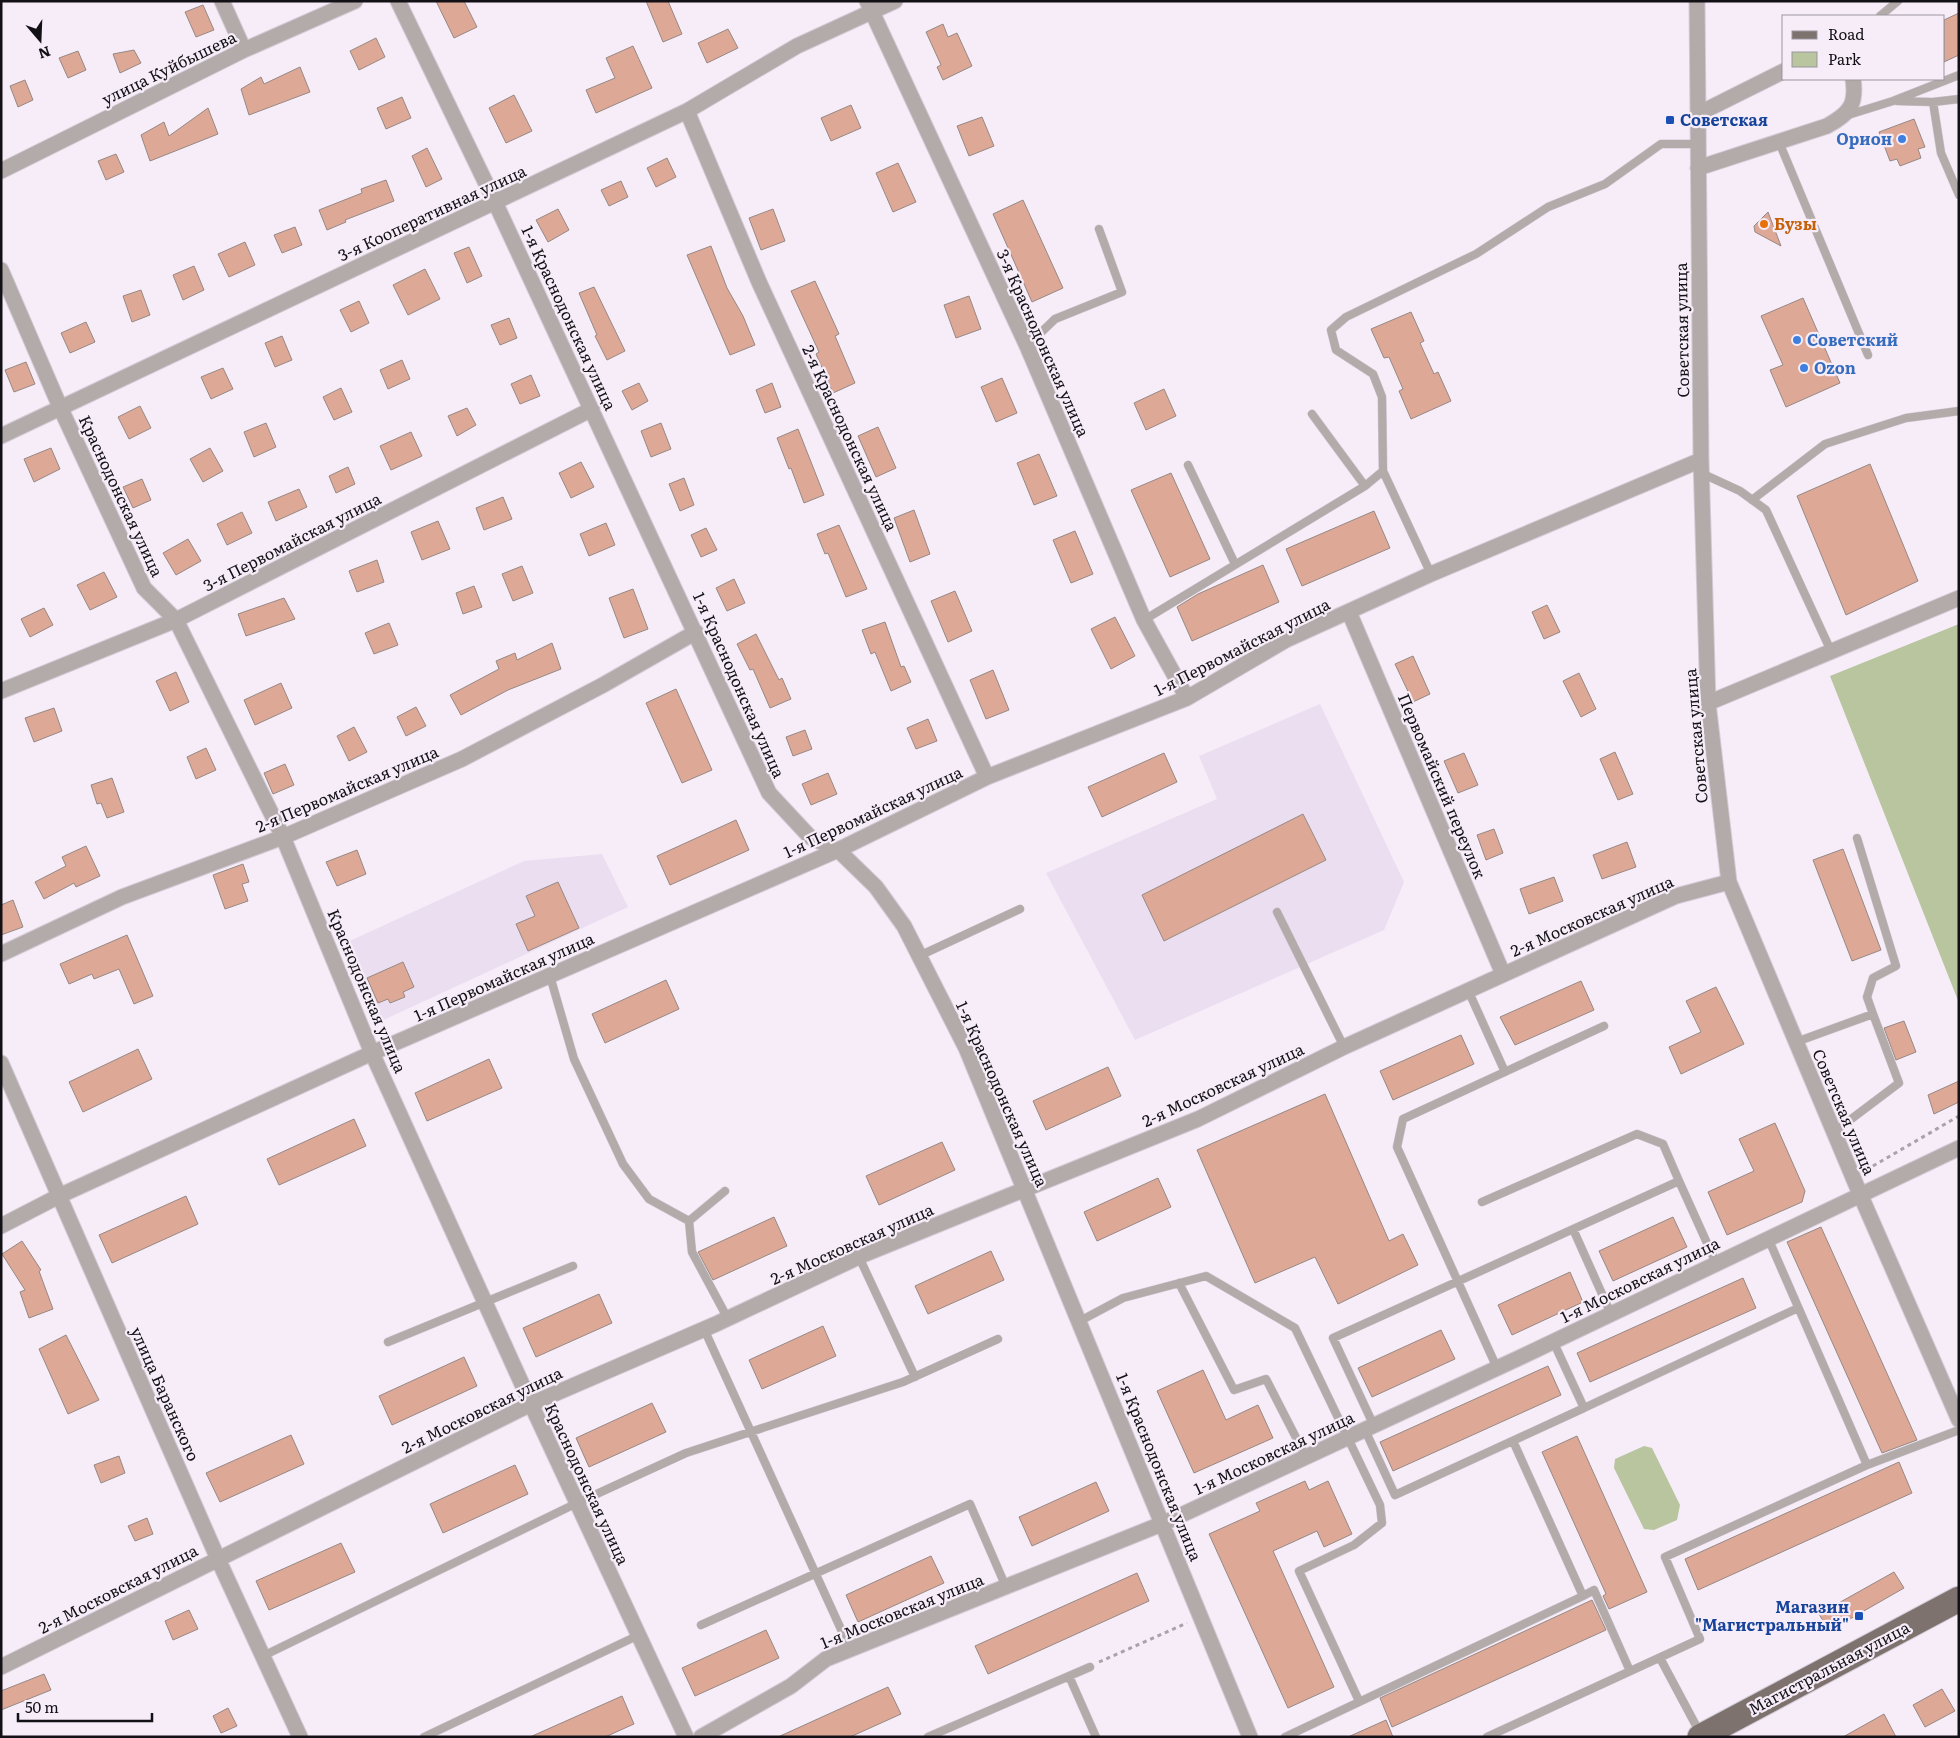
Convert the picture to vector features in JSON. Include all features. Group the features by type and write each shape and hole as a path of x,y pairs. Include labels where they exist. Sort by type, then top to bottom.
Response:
{"main road":[{"name":"Магистральная улица","path":"1700,1736 1959,1599"}],"street":[{"path":"222,1 244,50"},
{"name":"улица Куйбышева","path":"1,171 244,50 355,1"},
{"name":"1-я Краснодонская улица","path":"398,1 496,202 769,793 810,836 838,850 876,887 904,926 966,1048 1164,1523 1250,1737"},
{"name":"3-я Кооперативная улица","path":"1,436 687,111 796,46 869,6 895,1"},
{"name":"Советская улица","path":"1698,1 1701,467 1708,703 1729,882 1853,1178 1959,1420"},
{"name":"3-я Краснодонская улица","path":"869,6 1027,346 1144,620 1187,698"},
{"path":"1698,114 1782,72"},
{"path":"1698,168 1827,126 1846,116 1855,93 1853,80"},
{"name":"2-я Краснодонская улица","path":"687,111 759,282 987,777"},
{"name":"Краснодонская улица","path":"1,270 60,407 144,588 176,620 283,837 372,1053 531,1404 686,1737"},
{"name":"3-я Первомайская улица","path":"1,691 176,620 592,409"},
{"name":"1-я Первомайская улица","path":"1,1226 59,1196 372,1053 838,850 987,777 1187,698 1286,640 1431,574 1701,467"},
{"path":"1708,703 1959,598"},
{"name":"Первомайский переулок","path":"1349,612 1503,974"},
{"name":"2-я Первомайская улица","path":"1,954 122,897 283,837 462,759 603,685 696,632"},
{"name":"2-я Московская улица","path":"1,1667 531,1404 728,1319 859,1257 1198,1119 1344,1047 1676,896 1729,882"},
{"name":"улица Баранского","path":"1,1063 218,1559 300,1737"},
{"name":"1-я Московская улица","path":"702,1737 791,1686 826,1659 1164,1523 1497,1368 1959,1148"}],"lane":[{"path":"1881,15 1898,1"},
{"path":"1846,116 1893,101 1959,75"},
{"path":"1893,101 1933,102 1959,99"},
{"path":"1933,102 1941,153 1959,195"},
{"path":"1779,142 1868,355"},
{"path":"1431,574 1383,471 1382,397 1373,374 1336,350 1331,330 1346,317 1476,254 1548,207 1605,184 1661,144 1699,144"},
{"path":"1027,346 1055,318 1122,292 1098,229"},
{"path":"1752,500 1825,444 1906,418 1959,411"},
{"path":"1312,414 1365,486"},
{"path":"1188,464 1235,564"},
{"path":"1701,467 1740,491 1766,510 1831,651"},
{"path":"1144,620 1365,486 1383,471"},
{"path":"1834,1132 1899,1083 1867,997 1873,978 1896,966 1857,838"},
{"path":"919,956 1020,910"},
{"path":"1277,912 1344,1047"},
{"path":"550,976 574,1059 623,1164 649,1199 689,1221"},
{"path":"1468,990 1506,1072"},
{"path":"1796,1042 1873,1014"},
{"path":"1497,1368 1397,1146 1403,1119 1604,1026"},
{"path":"1482,1202 1638,1134 1663,1144 1716,1263"},
{"path":"1679,1181 1333,1338 1395,1495 1798,1308"},
{"path":"689,1221 725,1191"},
{"path":"689,1221 692,1252 728,1319"},
{"path":"1573,1229 1611,1314"},
{"path":"1768,1238 1867,1465"},
{"path":"859,1257 915,1376"},
{"path":"388,1342 573,1266"},
{"path":"1080,1322 1123,1298 1206,1276 1295,1328 1380,1505 1382,1523 1354,1545 1299,1572 1359,1701"},
{"path":"1179,1283 1234,1390 1266,1379 1306,1457"},
{"path":"704,1329 850,1649"},
{"path":"263,1656 577,1503 686,1453 915,1376 998,1340"},
{"path":"1553,1341 1584,1408"},
{"path":"1487,1737 1700,1639 1664,1557 1867,1465 1959,1430"},
{"path":"1513,1441 1583,1596"},
{"path":"701,1625 970,1504 1006,1587"},
{"path":"1285,1737 1594,1590 1630,1672"},
{"path":"424,1737 639,1635"},
{"path":"1660,1658 1700,1736"},
{"path":"928,1737 1090,1667"},
{"path":"1069,1676 1096,1737"}],"path":[{"path":"1853,1178 1959,1116"},
{"path":"1090,1667 1202,1617"}],"shaded area":[{"path":"1320,704 1404,882 1384,930 1135,1040 1046,873 1217,799 1199,756"},
{"path":"602,854 628,907 379,1022 343,944 524,861"}],"green space":[{"path":"1959,624 1959,1003 1830,676"},
{"path":"1644,1446 1652,1448 1680,1505 1677,1520 1654,1530 1644,1529 1614,1468 1615,1459"}],"building":[{"path":"436,1 464,1 477,27 454,38"},
{"path":"646,1 668,1 682,34 663,42"},
{"path":"203,5 214,30 196,37 185,12"},
{"path":"1959,13 1959,55 1945,62 1945,20"},
{"path":"943,24 948,37 957,33 972,66 943,80 937,67 941,65 926,32"},
{"path":"728,29 738,48 707,63 698,43"},
{"path":"376,38 385,57 359,70 350,51"},
{"path":"633,46 652,88 596,113 586,90 615,78 606,58"},
{"path":"134,50 141,63 120,73 113,54"},
{"path":"78,51 86,70 68,78 59,58"},
{"path":"300,67 310,92 249,115 241,89 261,77 264,84"},
{"path":"25,80 33,100 18,107 10,86"},
{"path":"514,95 532,131 506,143 489,108"},
{"path":"402,97 411,118 386,129 377,108"},
{"path":"851,105 861,128 831,141 821,118"},
{"path":"208,108 218,134 150,161 141,135 164,122 169,136"},
{"path":"982,117 994,146 969,156 957,126"},
{"name":"Орион","path":"1914,119 1925,147 1918,149 1921,158 1900,166 1897,159 1890,161 1879,132"},
{"path":"427,148 442,179 426,187 412,156"},
{"path":"116,154 124,172 106,180 98,161"},
{"path":"667,158 676,177 656,187 647,168"},
{"path":"898,163 916,202 893,212 876,173"},
{"path":"386,180 394,201 345,220 346,222 327,230 319,210 362,193 361,189"},
{"path":"621,181 628,197 609,206 601,190"},
{"path":"1023,200 1063,288 1032,302 993,214"},
{"path":"558,209 569,230 548,242 536,220"},
{"path":"773,209 785,241 761,250 749,218"},
{"name":"Бузы","path":"1768,212 1781,246 1755,232 1754,226"},
{"path":"295,227 302,245 282,253 274,235"},
{"path":"245,242 255,265 229,277 218,254"},
{"path":"711,246 727,288 743,316 755,345 730,355 687,255"},
{"path":"469,247 482,276 467,283 454,253"},
{"path":"194,266 204,290 183,300 173,275"},
{"path":"425,269 440,299 408,315 393,285"},
{"path":"815,281 839,334 835,336 855,383 833,393 816,354 819,352 791,291"},
{"path":"594,287 625,351 607,360 595,336 597,335 579,293"},
{"path":"141,290 150,315 132,322 123,296"},
{"path":"969,296 981,329 956,338 944,305"},
{"name":"Советский","path":"1803,298 1840,383 1786,407 1770,370 1783,365 1761,316"},
{"path":"359,301 369,323 351,332 340,310"},
{"path":"1411,312 1424,341 1420,343 1434,374 1438,372 1451,401 1411,419 1399,391 1403,389 1389,357 1384,358 1371,329"},
{"path":"509,318 517,338 500,345 491,325"},
{"path":"86,322 95,342 70,353 61,333"},
{"path":"282,336 292,360 275,367 265,343"},
{"path":"402,360 410,379 388,389 380,370"},
{"path":"26,362 35,384 14,392 5,370"},
{"path":"223,368 233,389 211,399 201,377"},
{"path":"531,375 540,396 520,404 511,384"},
{"path":"1002,378 1017,413 996,422 981,387"},
{"path":"639,383 648,401 632,410 622,391"},
{"path":"772,383 781,407 765,413 756,390"},
{"path":"341,388 352,412 334,420 323,397"},
{"path":"1164,389 1176,416 1146,430 1134,403"},
{"path":"140,406 151,428 129,439 118,417"},
{"path":"467,408 476,425 457,436 448,416"},
{"path":"266,423 276,447 254,457 244,432"},
{"path":"661,423 671,449 651,457 641,431"},
{"path":"878,427 896,468 876,477 858,436"},
{"path":"798,429 824,495 804,503 777,438"},
{"path":"411,432 422,456 391,470 380,446"},
{"path":"51,448 60,469 34,482 24,459"},
{"path":"210,448 223,471 203,482 190,459"},
{"path":"1039,454 1057,496 1034,505 1017,463"},
{"path":"581,462 594,487 571,498 559,473"},
{"path":"1870,464 1918,581 1846,615 1797,496"},
{"path":"348,467 355,484 336,493 329,476"},
{"path":"1171,473 1210,559 1170,577 1131,490"},
{"path":"684,478 694,505 680,511 669,484"},
{"path":"142,479 151,500 133,508 123,487"},
{"path":"299,489 307,507 276,521 268,502"},
{"path":"503,497 512,519 484,530 476,508"},
{"path":"914,510 930,554 910,562 894,518"},
{"path":"1374,511 1390,548 1302,586 1286,549"},
{"path":"242,512 252,533 227,545 217,524"},
{"path":"438,521 450,549 422,560 411,532"},
{"path":"606,523 615,545 589,556 580,534"},
{"path":"839,525 867,589 846,597 828,553 825,554 817,534"},
{"path":"706,528 717,550 701,557 691,535"},
{"path":"1075,531 1093,574 1071,583 1053,540"},
{"path":"188,539 201,561 176,575 163,553"},
{"path":"377,560 384,582 357,592 349,571"},
{"path":"1263,565 1279,602 1192,641 1177,607 1198,594"},
{"path":"522,566 533,593 513,601 502,574"},
{"path":"104,572 117,597 90,610 77,585"},
{"path":"734,579 745,603 727,611 716,588"},
{"path":"474,586 482,607 463,614 456,593"},
{"path":"633,589 648,629 624,638 609,598"},
{"path":"955,591 972,631 948,642 931,601"},
{"path":"284,598 295,619 246,636 238,614"},
{"path":"1547,605 1560,632 1544,639 1532,612"},
{"path":"44,608 53,625 30,637 21,619"},
{"path":"1115,617 1135,656 1111,669 1091,629"},
{"path":"885,622 901,667 904,666 911,682 891,691 875,652 871,654 862,630"},
{"path":"389,623 398,645 374,654 365,633"},
{"path":"756,634 779,680 782,678 791,699 770,708 753,669 750,670 737,644"},
{"path":"552,643 561,669 508,690 461,715 450,695 499,669 496,661 515,653 517,660"},
{"path":"1413,656 1430,694 1413,702 1395,664"},
{"path":"993,670 1009,710 986,719 970,680"},
{"path":"176,672 189,702 170,711 156,681"},
{"path":"1579,673 1596,709 1581,717 1563,681"},
{"path":"281,683 292,708 255,725 244,700"},
{"path":"676,689 712,770 682,783 646,703"},
{"path":"416,707 426,726 406,736 397,717"},
{"path":"54,708 62,731 34,742 25,718"},
{"path":"928,719 937,741 916,749 907,728"},
{"path":"354,727 367,752 349,761 337,736"},
{"path":"805,730 812,749 793,756 786,737"},
{"path":"206,748 216,770 196,779 187,757"},
{"path":"1615,752 1633,794 1618,800 1600,759"},
{"path":"1164,753 1177,782 1102,817 1088,787"},
{"path":"1464,753 1478,785 1458,793 1444,761"},
{"path":"285,764 294,785 273,794 264,773"},
{"path":"828,773 837,794 811,805 802,784"},
{"path":"112,778 124,812 107,818 101,803 97,804 91,785"},
{"path":"1303,814 1326,860 1164,941 1142,895"},
{"path":"736,820 749,850 670,885 657,856"},
{"path":"1494,829 1503,853 1486,860 1477,835"},
{"path":"1627,842 1636,867 1602,879 1593,855"},
{"path":"86,846 100,876 76,887 74,883 44,899 35,882 66,866 62,857"},
{"path":"1843,849 1881,950 1852,961 1813,860"},
{"path":"357,850 366,874 337,886 326,862"},
{"path":"243,864 249,882 242,884 248,901 225,909 213,875"},
{"path":"1554,877 1563,901 1529,914 1520,889"},
{"path":"558,882 579,928 528,951 516,924 535,916 526,896"},
{"path":"13,900 23,927 1,935 1,905"},
{"path":"127,935 153,996 134,1004 119,969 94,979 92,974 69,984 60,964"},
{"path":"403,962 414,987 403,992 405,997 390,1003 388,999 378,1003 367,978"},
{"path":"666,980 679,1009 605,1043 592,1014"},
{"path":"1581,981 1594,1010 1515,1045 1500,1017"},
{"path":"1716,987 1744,1044 1681,1074 1669,1047 1701,1032 1686,1001"},
{"path":"1904,1021 1916,1052 1896,1060 1884,1028"},
{"path":"1461,1035 1474,1064 1393,1100 1380,1071"},
{"path":"138,1049 152,1079 83,1112 69,1082"},
{"path":"489,1059 502,1088 427,1121 415,1093"},
{"path":"1108,1067 1121,1096 1046,1130 1033,1101"},
{"path":"1959,1081 1959,1102 1934,1114 1928,1095"},
{"path":"1325,1094 1389,1241 1403,1234 1418,1265 1338,1304 1315,1257 1255,1283 1197,1150"},
{"path":"354,1119 366,1146 279,1185 267,1159"},
{"path":"1775,1123 1805,1191 1802,1202 1727,1235 1708,1192 1754,1171 1739,1139"},
{"path":"942,1142 955,1170 879,1205 866,1176"},
{"path":"1158,1178 1171,1207 1097,1241 1084,1212"},
{"path":"186,1196 198,1224 112,1263 99,1235"},
{"path":"774,1217 787,1246 713,1280 698,1252"},
{"path":"1673,1217 1687,1247 1613,1281 1599,1251"},
{"path":"1821,1227 1917,1440 1882,1453 1787,1242"},
{"path":"22,1241 41,1270 39,1271 53,1309 29,1318 20,1292 25,1290 2,1254"},
{"path":"991,1251 1004,1280 928,1314 915,1286"},
{"path":"1570,1272 1583,1302 1512,1335 1498,1305"},
{"path":"1743,1278 1756,1308 1590,1382 1577,1353"},
{"path":"599,1294 612,1323 536,1357 523,1328"},
{"path":"823,1326 836,1356 762,1389 749,1360"},
{"path":"1441,1330 1455,1359 1372,1397 1358,1368"},
{"path":"66,1335 99,1400 68,1414 39,1349"},
{"path":"464,1357 477,1386 392,1425 379,1396"},
{"path":"1548,1366 1561,1395 1393,1471 1380,1442"},
{"path":"1203,1370 1226,1420 1258,1405 1273,1438 1194,1473 1157,1391"},
{"path":"652,1403 666,1432 589,1467 576,1438"},
{"path":"291,1435 304,1464 220,1502 206,1473"},
{"path":"1577,1436 1647,1592 1609,1609 1603,1596 1606,1594 1542,1452"},
{"path":"119,1456 125,1473 101,1483 94,1465"},
{"path":"1899,1462 1912,1493 1698,1590 1685,1559"},
{"path":"515,1465 528,1494 443,1533 430,1504"},
{"path":"1305,1481 1309,1490 1328,1481 1352,1534 1324,1547 1317,1531 1273,1551 1334,1687 1288,1708 1209,1534 1260,1511 1256,1503"},
{"path":"1096,1482 1109,1511 1032,1546 1019,1517"},
{"path":"147,1518 153,1534 135,1541 128,1526"},
{"path":"341,1543 355,1572 269,1610 256,1581"},
{"path":"931,1556 944,1583 858,1622 846,1595"},
{"path":"1894,1572 1904,1588 1829,1631 1819,1614"},
{"path":"1137,1573 1149,1601 988,1674 975,1646"},
{"path":"1592,1600 1606,1630 1392,1727 1380,1698"},
{"path":"189,1610 198,1629 173,1640 165,1621"},
{"path":"766,1630 779,1658 695,1696 682,1668"},
{"path":"44,1674 51,1690 1,1710 1,1691"},
{"path":"888,1687 901,1714 850,1737 778,1737"},
{"path":"1942,1689 1955,1711 1925,1727 1913,1705"},
{"path":"622,1696 634,1724 605,1737 530,1737"},
{"path":"228,1708 237,1726 221,1733 213,1716"},
{"path":"1884,1714 1896,1737 1843,1737"},
{"path":"1386,1720 1393,1737 1348,1737"}],"place":[{"name":"Советская","path":"1670,120"},
{"name":"Орион","path":"1902,139"},
{"name":"Бузы","path":"1764,224"},
{"name":"Советский","path":"1797,340"},
{"name":"Ozon","path":"1804,368"},
{"name":"Магазин \"Магистральный\"","path":"1859,1616"}]}
